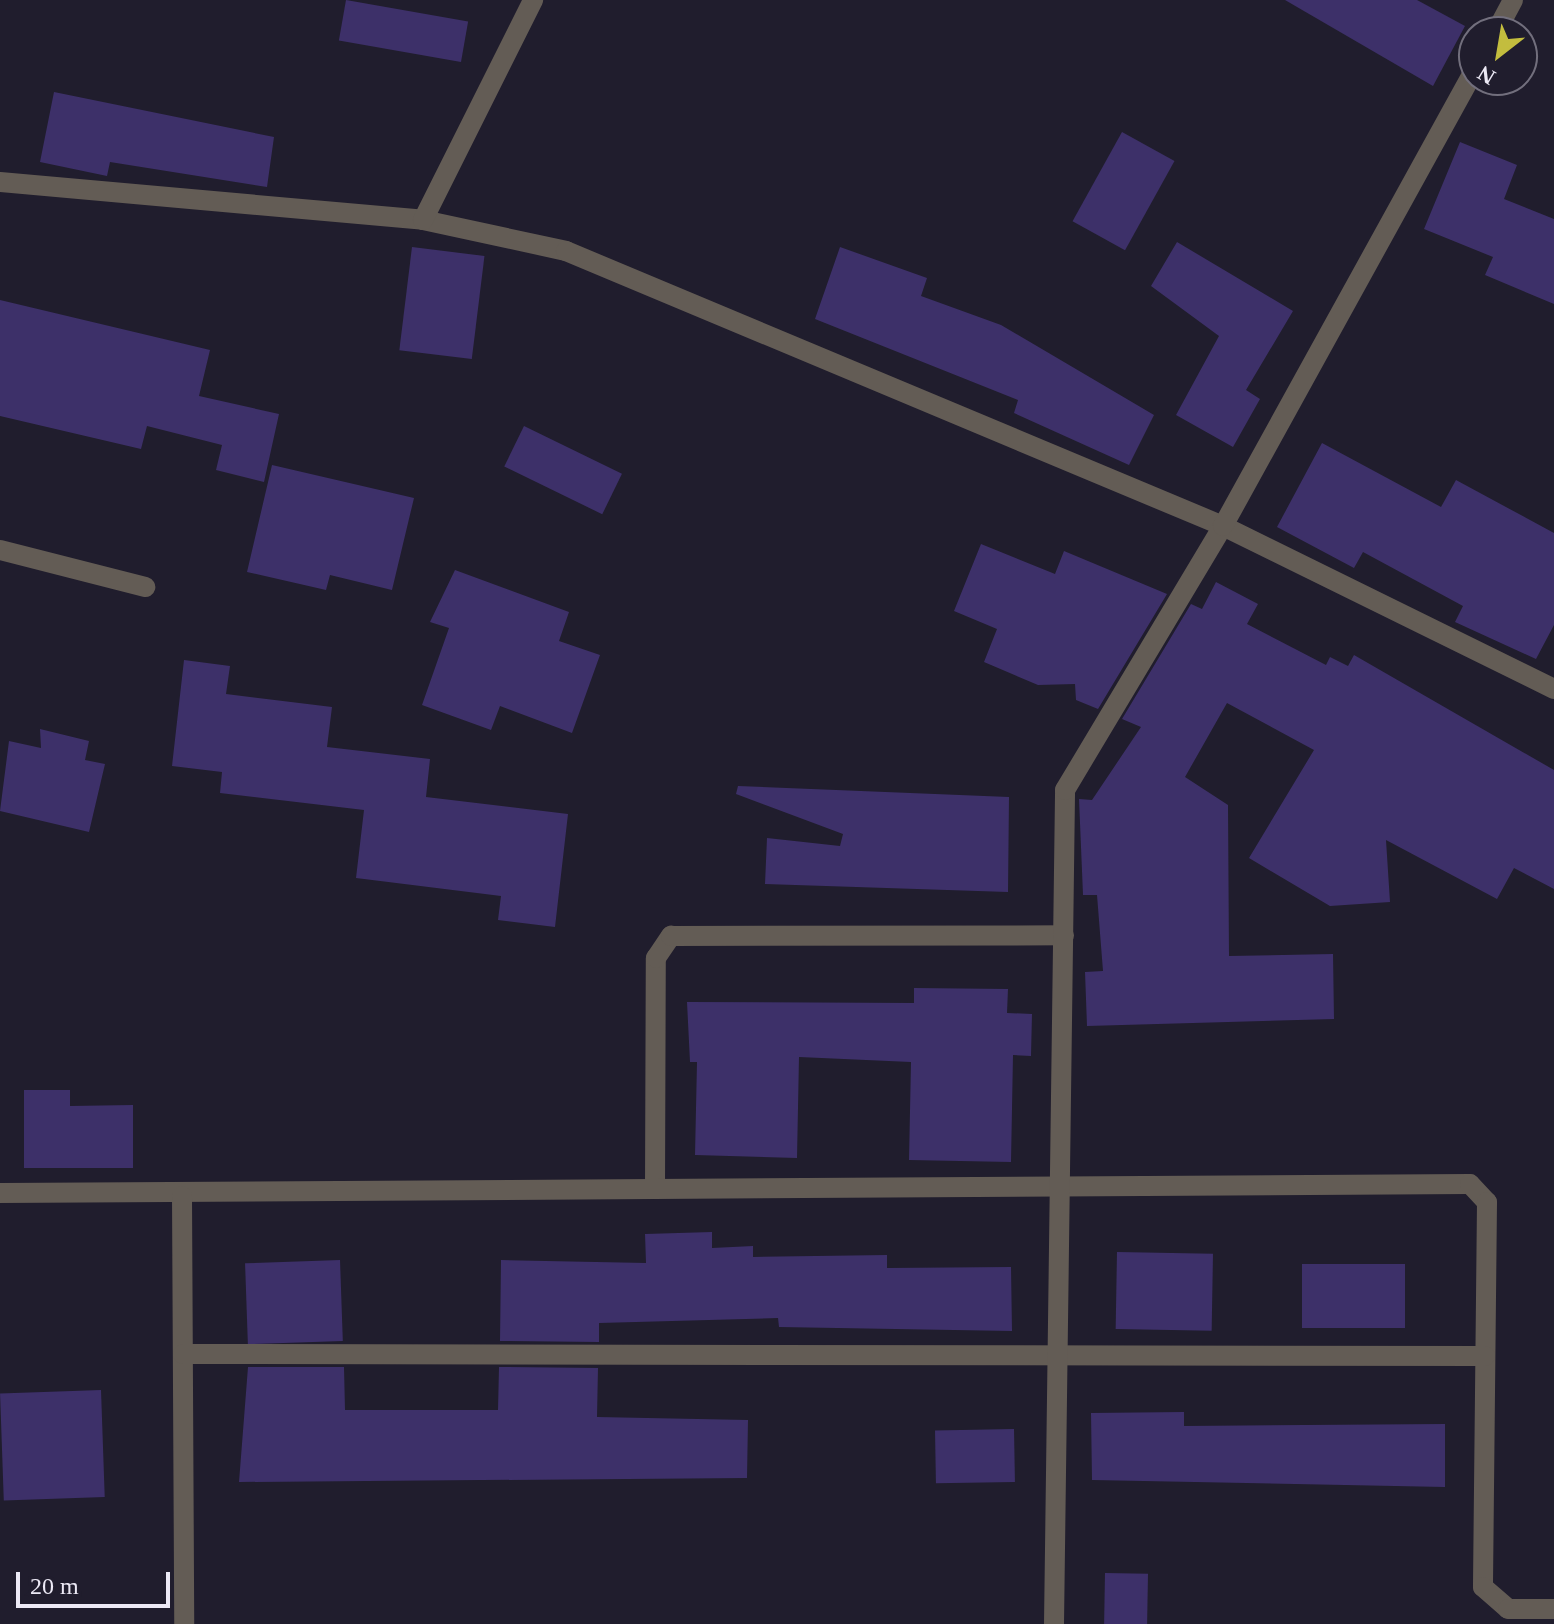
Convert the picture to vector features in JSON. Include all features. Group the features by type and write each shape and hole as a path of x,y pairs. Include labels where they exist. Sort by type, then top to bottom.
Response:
{"street":[{"path":"423,220 533,0"},
{"path":"1054,1624 1065,790 1223,526 1460,96"},
{"path":"0,182 423,220 566,251 1223,526 1554,689"},
{"path":"0,550 145,587"},
{"path":"655,1189 656,958 671,936 1064,935"},
{"path":"0,1193 182,1196 1059,1184 1470,1184 1487,1202 1483,1587 1508,1609 1554,1609"},
{"path":"182,1196 184,1624"},
{"path":"183,1354 1485,1356"}],"building":[{"path":"346,0 468,22 461,62 339,40"},
{"path":"1285,0 1417,0 1458,22 1458,39 1433,86"},
{"path":"54,92 274,137 267,187 110,162 107,176 40,162"},
{"path":"1122,132 1174,161 1125,250 1073,221"},
{"path":"1460,142 1517,165 1504,199 1554,219 1554,304 1485,275 1493,257 1424,229"},
{"path":"1177,242 1293,311 1246,390 1260,399 1233,447 1176,415 1219,336 1151,286"},
{"path":"412,247 484,256 472,359 399,350"},
{"path":"840,247 927,278 921,296 1001,325 1154,415 1129,465 1014,413 1018,400 815,319"},
{"path":"0,300 210,350 199,396 279,414 264,482 216,470 222,445 147,426 141,449 0,416"},
{"path":"524,426 622,474 602,514 504,466"},
{"path":"1322,443 1441,507 1456,480 1554,533 1554,625 1536,659 1455,622 1463,606 1363,552 1354,568 1277,527"},
{"path":"272,465 414,498 392,590 330,575 326,590 247,572"},
{"path":"981,544 1055,574 1064,551 1167,594 1098,709 1076,700 1075,684 1038,685 984,662 997,629 954,611"},
{"path":"455,570 569,612 559,641 600,655 572,733 500,706 491,730 422,705 449,628 430,622"},
{"path":"1216,582 1258,604 1247,624 1326,665 1330,657 1348,666 1354,655 1554,770 1554,889 1514,868 1497,899 1386,840 1390,902 1330,906 1249,858 1314,750 1227,703 1185,777 1228,805 1229,956 1333,954 1334,1019 1087,1026 1085,972 1103,971 1097,895 1083,895 1079,799 1092,800 1141,727 1122,719 1191,604 1202,609"},
{"path":"184,660 230,666 226,694 332,707 327,747 430,759 426,797 568,814 555,927 498,920 501,896 356,878 364,810 220,793 222,772 172,766"},
{"path":"40,729 89,741 85,760 105,764 89,832 0,811 9,741 41,748"},
{"path":"738,786 1009,797 1008,892 765,884 767,838 840,846 843,834 736,794"},
{"path":"914,988 1008,989 1007,1013 1032,1014 1031,1056 1013,1055 1011,1162 909,1160 911,1062 799,1057 797,1158 695,1155 697,1062 690,1062 687,1002 914,1003"},
{"path":"24,1090 70,1090 70,1106 133,1105 133,1168 24,1168"},
{"path":"712,1232 712,1248 753,1246 753,1257 887,1255 887,1268 1011,1267 1012,1331 779,1327 778,1318 599,1323 599,1342 500,1341 501,1260 646,1263 645,1234"},
{"path":"1117,1252 1213,1254 1212,1331 1116,1329"},
{"path":"340,1260 343,1341 248,1344 245,1263"},
{"path":"1302,1264 1405,1264 1405,1328 1302,1328"},
{"path":"248,1367 344,1367 345,1410 498,1410 499,1367 598,1368 597,1417 748,1420 747,1478 239,1482"},
{"path":"101,1390 105,1497 4,1500 0,1394"},
{"path":"1184,1412 1184,1426 1445,1424 1445,1487 1092,1480 1091,1413"},
{"path":"1014,1429 1015,1482 936,1483 935,1430"},
{"path":"1105,1573 1148,1574 1147,1624 1104,1624"}]}
